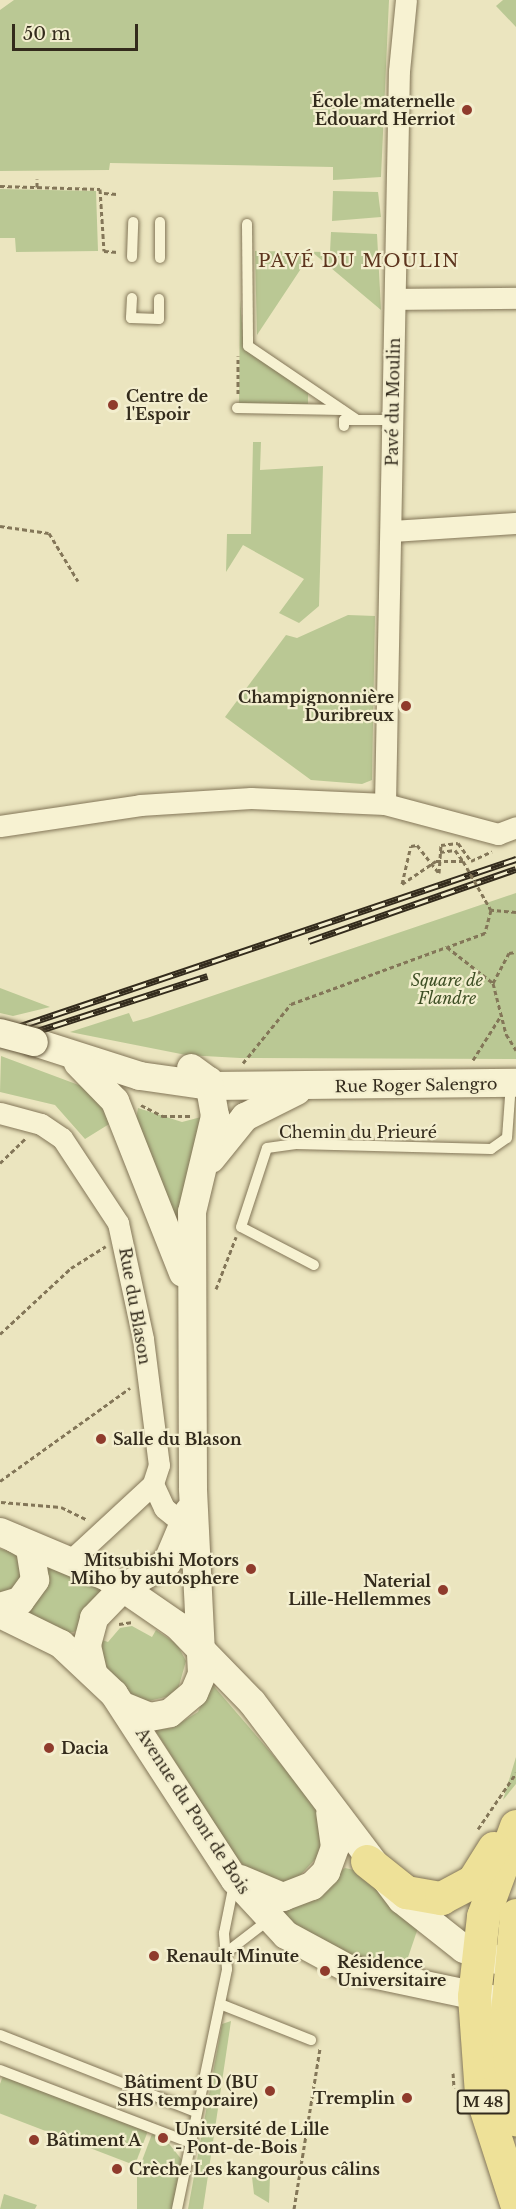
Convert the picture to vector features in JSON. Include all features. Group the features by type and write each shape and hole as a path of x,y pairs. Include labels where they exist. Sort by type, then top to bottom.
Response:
{"main road":[{"path":"0,1033 149,1078 194,1074"},
{"path":"46,1047 194,1074"},
{"path":"46,1047 105,1086 132,1141 177,1248 192,1330"},
{"name":"Rue Roger Salengro","path":"194,1074 392,1070 514,1071"},
{"name":"Rue Roger Salengro","path":"194,1074 316,1087 514,1071"},
{"path":"123,1706 150,1717 179,1708 199,1685 202,1648 193,1488 192,1212 214,1128 194,1074"},
{"path":"132,1141 131,1106 149,1078"},
{"path":"203,1171 246,1117 316,1087"},
{"path":"93,1672 90,1626 124,1587 167,1563 186,1526 193,1488"},
{"path":"8,1536 71,1560 124,1587 202,1648 252,1702 367,1861 419,1916 499,1961 500,1910 516,1859"},
{"path":"0,1607 20,1601 35,1580 33,1555 8,1536"},
{"path":"93,1672 95,1635 102,1621 123,1610 158,1622 202,1648"},
{"name":"Avenue du Pont de Bois","path":"0,1614 46,1635 93,1672 123,1706 230,1873 256,1890 277,1908"},
{"path":"328,1807 336,1828 330,1865 308,1889 277,1908 334,1964 497,2000 493,2079 516,2160"},
{"path":"367,1861 413,1895 448,1897 478,1875 516,1814"},
{"name":"M 48","path":"516,1826 489,1893 499,1961 497,2000 481,2094 516,2203"},
{"name":"M 48","path":"499,1961 516,1915"},
{"name":"M 48","path":"497,2000 516,2119"}],"street":[{"name":"Pavé du Moulin","path":"385,804 399,63 406,0"},
{"path":"395,299 516,298"},
{"path":"391,531 516,523"},
{"path":"0,826 199,800 385,804 507,831"},
{"name":"Rue du Blason","path":"0,1113 41,1124 68,1145 122,1235 147,1378 159,1465 153,1484"},
{"path":"71,1560 153,1484 164,1508 186,1526"}],"lane":[{"path":"132,257 133,222"},
{"path":"160,222 160,258"},
{"path":"247,224 248,346 356,420"},
{"path":"132,298 131,318 159,319 159,299"},
{"path":"237,408 342,410"},
{"path":"344,426 344,420 393,420"},
{"name":"Chemin du Prieuré","path":"314,1265 241,1227 267,1148 296,1144 491,1149 507,1138 514,1071"},
{"path":"177,2209 188,2144 227,1969 223,1955 230,1873"},
{"path":"223,1955 277,1908"},
{"path":"219,2004 311,2040"},
{"path":"0,2035 195,2112"},
{"path":"0,2070 188,2144"}],"path":[{"path":"37,179 37,187"},
{"path":"0,186 90,187 104,193 117,194"},
{"path":"104,193 104,251 118,251 118,257"},
{"path":"0,526 49,533 78,581"},
{"path":"463,861 436,861 402,884 411,846 417,845 439,873 439,852 441,845 458,843 471,861 491,853 507,831"},
{"path":"243,1063 291,1004 485,933 491,909 455,850 439,852"},
{"path":"491,909 516,912"},
{"path":"447,947 492,983 502,1014 514,1071"},
{"path":"492,983 509,953 516,952"},
{"path":"471,1062 502,1014"},
{"path":"0,1163 41,1124"},
{"path":"0,1334 71,1269 122,1235"},
{"path":"0,1481 82,1418 147,1378"},
{"path":"1,1502 61,1507 100,1531"},
{"path":"95,1635 105,1638 115,1626 132,1622 152,1630 158,1622"},
{"path":"294,2209 321,2057 320,2047 311,2040"},
{"path":"188,2144 224,2153"}],"green space":[{"path":"14,0 389,0 381,177 333,180 333,167 110,163 109,170 0,171 0,10"},
{"path":"503,0 516,0 516,27 496,6"},
{"path":"0,189 96,191 98,251 16,252 15,238 0,238"},
{"path":"333,191 378,192 381,217 332,221"},
{"path":"331,232 377,234 381,310 312,252 257,335 255,251 330,252"},
{"path":"240,299 244,347 308,393 308,404 239,403"},
{"path":"253,442 261,442 260,470 323,466 319,606 299,623 279,613 304,579 243,545 226,572 227,534 251,534"},
{"path":"348,615 375,616 372,780 362,784 311,780 225,717 286,635 297,638"},
{"name":"Square de Flandre","path":"516,893 516,1059 240,1058 186,1055 70,1032 129,1013 133,1022 147,1018"},
{"path":"0,988 50,1007 13,1016 0,1013"},
{"path":"1,1056 92,1090 114,1121 85,1139 55,1105 0,1092"},
{"path":"138,1108 182,1122 205,1116 179,1236 136,1119"},
{"path":"0,1549 19,1554 29,1581 0,1599"},
{"path":"47,1564 109,1589 84,1629 69,1633 22,1614"},
{"path":"132,1626 152,1637 156,1630 177,1644 186,1661 178,1689 170,1696 144,1702 122,1691 102,1661 102,1640 108,1642 120,1628"},
{"path":"211,1683 323,1813 321,1853 292,1884 257,1880 235,1856 155,1730 172,1728 198,1712"},
{"path":"516,1757 516,1784 503,1800"},
{"path":"345,1868 363,1872 418,1928 403,1972 372,1968 280,1920 292,1902"},
{"path":"231,2021 203,2209 188,2209 222,2024"},
{"path":"3,2076 148,2132 135,2165 0,2113 0,2084"},
{"path":"152,2134 166,2140 182,2160 174,2209 137,2209 137,2174"},
{"path":"259,2167 270,2176 269,2203 254,2194 252,2177"},
{"path":"4,2194 37,2205 35,2209 0,2209"}],"railway":[{"path":"0,1033 516,859"},
{"path":"309,941 516,869"},
{"path":"0,1043 207,976"}],"place":[{"name":"École maternelle Edouard Herriot","path":"467,110"},
{"name":"Centre de l'Espoir","path":"113,405"},
{"name":"Champignonnière Duribreux","path":"406,706"},
{"name":"Salle du Blason","path":"101,1439"},
{"name":"Mitsubishi Motors Miho by autosphere","path":"251,1569"},
{"name":"Naterial Lille-Hellemmes","path":"443,1590"},
{"name":"Dacia","path":"49,1748"},
{"name":"Renault Minute","path":"154,1956"},
{"name":"Résidence Universitaire","path":"325,1971"},
{"name":"Bâtiment D (BU SHS temporaire)","path":"270,2091"},
{"name":"Tremplin","path":"407,2098"},
{"name":"Université de Lille - Pont-de-Bois","path":"163,2138"},
{"name":"Bâtiment A","path":"34,2140"},
{"name":"Crèche Les kangourous câlins","path":"117,2169"}],"district":[{"name":"PAVÉ DU MOULIN","path":"359,261"}]}
